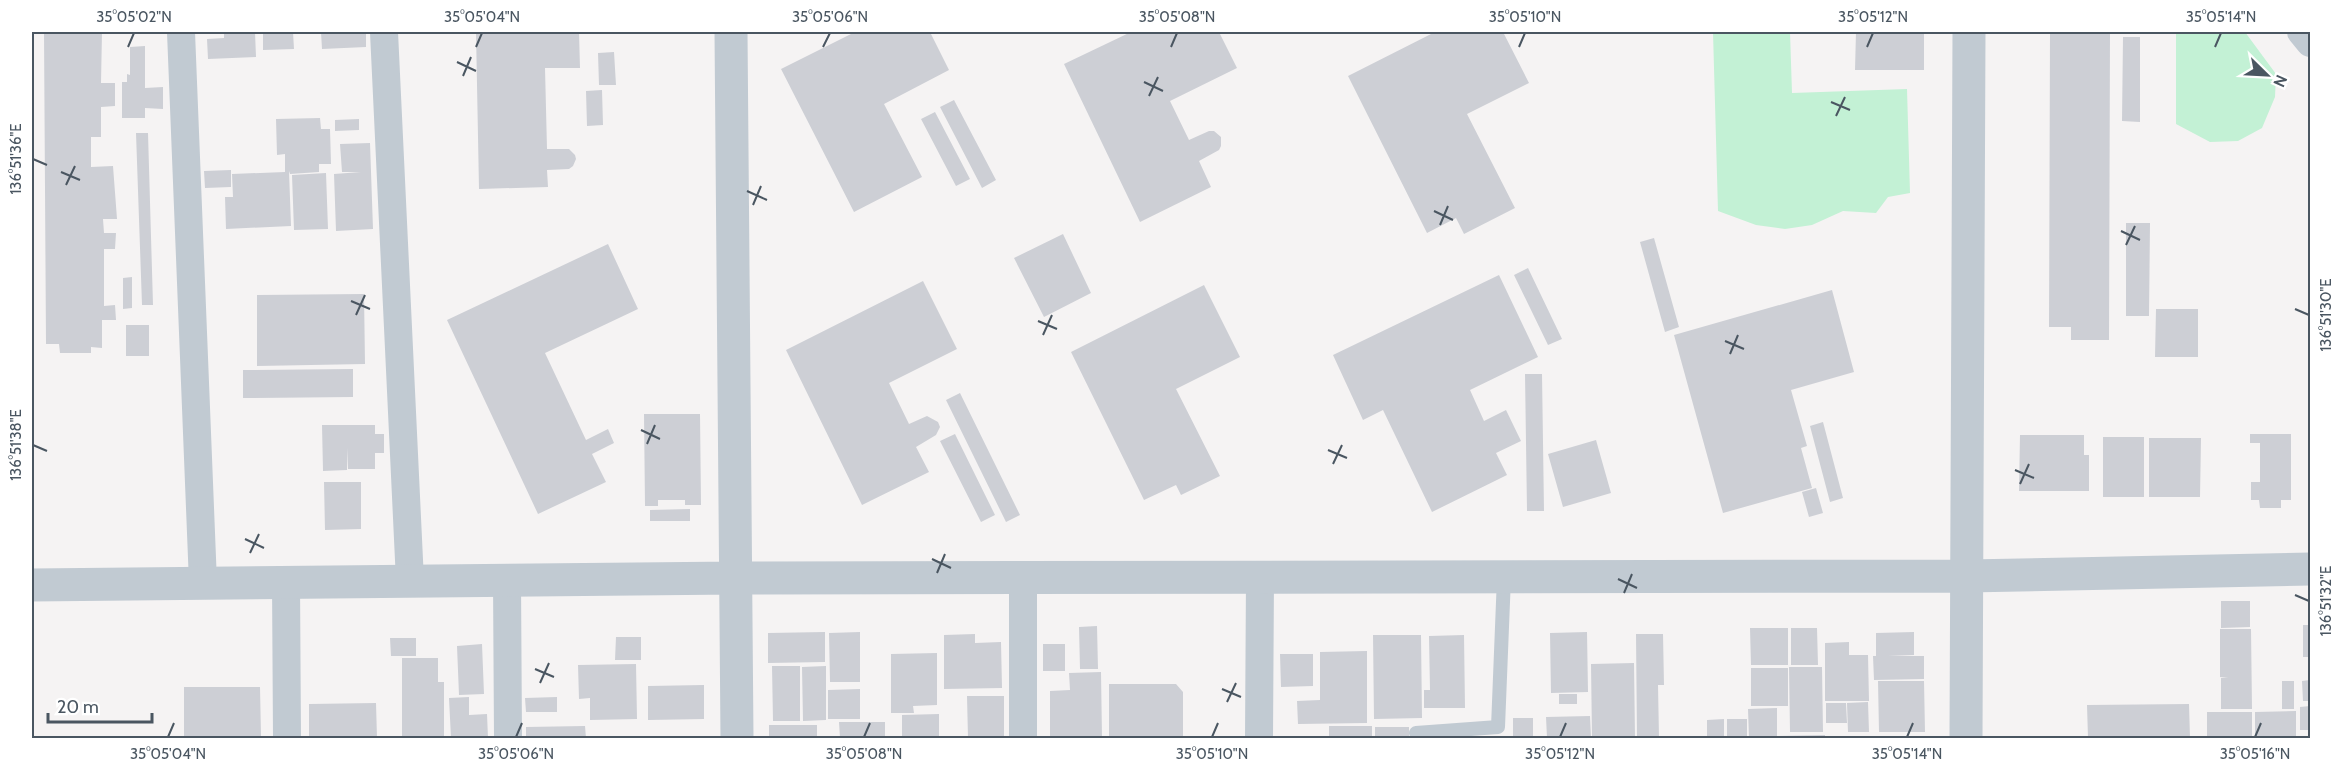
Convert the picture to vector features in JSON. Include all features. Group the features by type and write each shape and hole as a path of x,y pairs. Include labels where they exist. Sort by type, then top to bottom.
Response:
{"street":[{"path":"181,32 203,583"},
{"path":"384,32 410,581"},
{"path":"731,32 737,738"},
{"path":"1966,738 1969,32"},
{"path":"2301,32 2310,43"},
{"path":"32,585 736,578 1967,576 2310,569"},
{"path":"1259,738 1260,577"},
{"path":"1023,578 1023,738"},
{"path":"507,580 508,738"},
{"path":"286,582 286,738"}],"lane":[{"path":"1416,733 1498,727 1504,577"}],"green space":[{"path":"1713,32 1790,32 1792,93 1907,89 1910,193 1888,197 1876,213 1843,211 1812,225 1785,229 1756,225 1718,211"},
{"path":"2176,32 2245,32 2276,74 2275,97 2262,128 2238,141 2210,142 2176,124"}],"building":[{"path":"44,32 102,32 101,83 115,83 115,106 101,107 101,137 91,137 91,167 113,166 117,219 103,219 104,233 116,233 115,249 104,249 104,306 115,305 116,320 102,320 102,348 91,347 91,353 60,353 59,344 46,344"},
{"path":"224,32 255,32 256,57 208,59 207,39 224,38"},
{"path":"263,32 293,32 294,49 263,50"},
{"path":"321,32 366,32 366,47 322,49"},
{"path":"476,32 579,32 580,68 545,68 547,149 569,149 576,159 569,169 547,170 548,187 479,189"},
{"path":"855,32 930,32 949,70 884,104 922,177 854,212 781,69"},
{"path":"1131,32 1219,32 1237,68 1170,101 1189,140 1209,131 1214,131 1221,137 1219,150 1199,161 1211,187 1140,222 1064,64"},
{"path":"1435,32 1503,32 1529,83 1467,114 1515,208 1464,234 1456,218 1427,233 1348,76"},
{"path":"1856,32 1924,32 1924,70 1855,70"},
{"path":"2050,32 2110,32 2109,340 2071,340 2071,327 2049,327"},
{"path":"2123,37 2140,37 2140,122 2122,121"},
{"path":"145,46 145,88 163,87 163,109 145,108 145,118 122,118 122,82 127,82 127,74 130,75 130,47"},
{"path":"614,52 616,85 599,85 598,53"},
{"path":"602,90 603,125 587,126 586,91"},
{"path":"954,100 996,180 982,188 940,107"},
{"path":"935,112 970,179 956,186 921,119"},
{"path":"320,118 321,129 330,129 331,164 319,164 319,172 290,174 289,171 291,226 226,229 225,197 233,197 232,174 285,172 285,154 277,155 276,119"},
{"path":"359,119 359,130 335,131 335,120"},
{"path":"136,133 148,133 153,305 142,305"},
{"path":"370,143 373,229 336,231 334,174 361,172 342,172 340,144"},
{"path":"231,170 231,187 205,188 204,171"},
{"path":"326,173 328,229 294,230 292,175"},
{"path":"2126,223 2150,223 2149,316 2126,316"},
{"path":"1063,234 1091,293 1044,317 1014,258"},
{"path":"1654,238 1679,327 1665,332 1640,242"},
{"path":"608,244 638,309 545,353 586,440 608,429 614,443 592,454 606,482 538,514 447,320"},
{"path":"1528,268 1562,339 1548,345 1514,275"},
{"path":"1499,275 1538,357 1470,390 1484,421 1506,410 1521,441 1496,453 1507,475 1432,512 1383,410 1363,420 1333,355"},
{"path":"132,277 132,308 123,309 123,278"},
{"path":"923,281 957,349 889,383 909,424 927,416 938,422 940,427 936,435 916,447 929,472 862,505 786,350"},
{"path":"1204,285 1240,357 1176,389 1220,476 1181,495 1176,485 1144,500 1071,352"},
{"path":"1832,290 1854,372 1791,390 1807,446 1801,448 1812,488 1723,513 1674,335"},
{"path":"364,294 365,364 257,366 257,295"},
{"path":"2156,309 2198,309 2198,357 2155,357"},
{"path":"126,325 149,325 149,356 126,356"},
{"path":"353,369 353,397 243,398 243,370"},
{"path":"1525,374 1542,374 1544,511 1527,511"},
{"path":"960,393 1020,515 1006,522 946,400"},
{"path":"644,414 700,414 701,505 685,505 685,500 658,500 658,506 645,506"},
{"path":"1823,422 1843,498 1830,502 1810,426"},
{"path":"322,425 375,425 375,434 384,434 384,453 375,453 375,469 348,469 347,448 347,470 323,471"},
{"path":"955,434 995,515 981,522 940,441"},
{"path":"2250,434 2291,434 2291,500 2281,500 2281,508 2260,508 2259,500 2251,500 2251,482 2260,482 2260,443 2250,443"},
{"path":"2020,435 2084,435 2084,455 2089,455 2089,491 2019,491"},
{"path":"2103,437 2144,437 2144,497 2103,497"},
{"path":"2149,438 2201,438 2200,497 2149,497"},
{"path":"1596,440 1611,493 1563,507 1548,454"},
{"path":"324,482 361,482 361,529 325,530"},
{"path":"1816,488 1823,513 1809,517 1802,492"},
{"path":"690,509 690,521 650,521 650,510"},
{"path":"2221,601 2250,601 2250,627 2221,628"},
{"path":"2303,625 2310,625 2310,657 2303,657"},
{"path":"1097,626 1098,669 1080,669 1079,627"},
{"path":"1750,628 1788,628 1788,665 1751,665"},
{"path":"1791,628 1817,628 1818,665 1791,665"},
{"path":"2220,629 2251,629 2252,709 2221,709 2221,678 2228,678 2220,677"},
{"path":"825,632 825,662 768,663 768,633"},
{"path":"860,632 860,682 830,682 829,633"},
{"path":"1587,632 1588,692 1551,693 1550,633"},
{"path":"1914,632 1914,655 1888,656 1924,656 1924,679 1874,680 1873,656 1876,656 1876,633"},
{"path":"975,634 975,643 1001,642 1002,688 944,689 944,635"},
{"path":"1636,634 1663,634 1664,685 1658,685 1659,738 1637,738"},
{"path":"1373,635 1421,635 1422,718 1374,719"},
{"path":"1464,635 1465,708 1424,708 1424,690 1430,690 1429,636"},
{"path":"616,637 641,637 641,660 615,660"},
{"path":"390,638 416,638 416,656 391,656"},
{"path":"1849,642 1849,655 1868,655 1869,701 1825,701 1825,643"},
{"path":"482,644 484,694 459,695 457,646"},
{"path":"1043,644 1065,644 1065,671 1043,671"},
{"path":"1367,651 1367,723 1298,724 1297,701 1320,700 1320,652"},
{"path":"937,653 937,705 913,706 914,713 891,713 891,654"},
{"path":"1280,654 1313,654 1313,686 1281,687"},
{"path":"402,658 438,658 438,682 444,682 444,738 402,738"},
{"path":"1634,663 1635,738 1592,738 1591,664"},
{"path":"636,664 637,719 590,720 590,698 579,699 578,665"},
{"path":"772,666 800,666 800,721 773,721"},
{"path":"826,666 826,720 803,721 802,667"},
{"path":"1789,667 1822,667 1823,732 1790,732"},
{"path":"1751,668 1788,668 1788,706 1751,706"},
{"path":"1101,672 1102,738 1050,738 1050,691 1070,690 1069,673"},
{"path":"2310,680 2310,701 2303,701 2302,681"},
{"path":"1878,681 1924,681 1925,732 1879,732"},
{"path":"2282,681 2294,681 2294,709 2282,709"},
{"path":"1109,684 1176,684 1183,692 1183,738 1109,738"},
{"path":"704,685 704,719 648,720 648,686"},
{"path":"184,687 260,687 261,736 184,737"},
{"path":"860,689 860,719 828,719 828,690"},
{"path":"1559,694 1577,694 1577,704 1559,704"},
{"path":"967,696 1004,696 1004,738 968,738"},
{"path":"469,697 469,715 487,714 488,738 451,738 449,698"},
{"path":"557,697 557,712 526,712 525,698"},
{"path":"1868,702 1869,732 1848,732 1847,703"},
{"path":"376,703 377,738 309,738 309,704"},
{"path":"1826,703 1846,703 1847,723 1826,723"},
{"path":"2189,704 2190,738 2088,738 2087,705"},
{"path":"2310,706 2310,730 2300,730 2300,707"},
{"path":"1777,708 1777,738 1749,738 1748,709"},
{"path":"2296,711 2296,738 2255,738 2255,712"},
{"path":"2207,712 2252,712 2252,738 2207,738"},
{"path":"939,714 939,738 902,738 902,715"},
{"path":"1590,716 1591,738 1547,738 1546,717"},
{"path":"1513,718 1533,718 1533,738 1513,738"},
{"path":"1724,719 1724,738 1707,738 1707,720"},
{"path":"1727,719 1747,719 1747,738 1727,738"},
{"path":"839,722 885,722 885,738 840,738"},
{"path":"769,725 817,725 817,738 769,738"},
{"path":"585,726 586,738 526,738 526,727"},
{"path":"1329,726 1372,726 1372,738 1329,738"},
{"path":"1375,727 1409,727 1409,738 1375,738"},
{"path":"1825,735 1825,738 1778,738 1778,736"}]}
